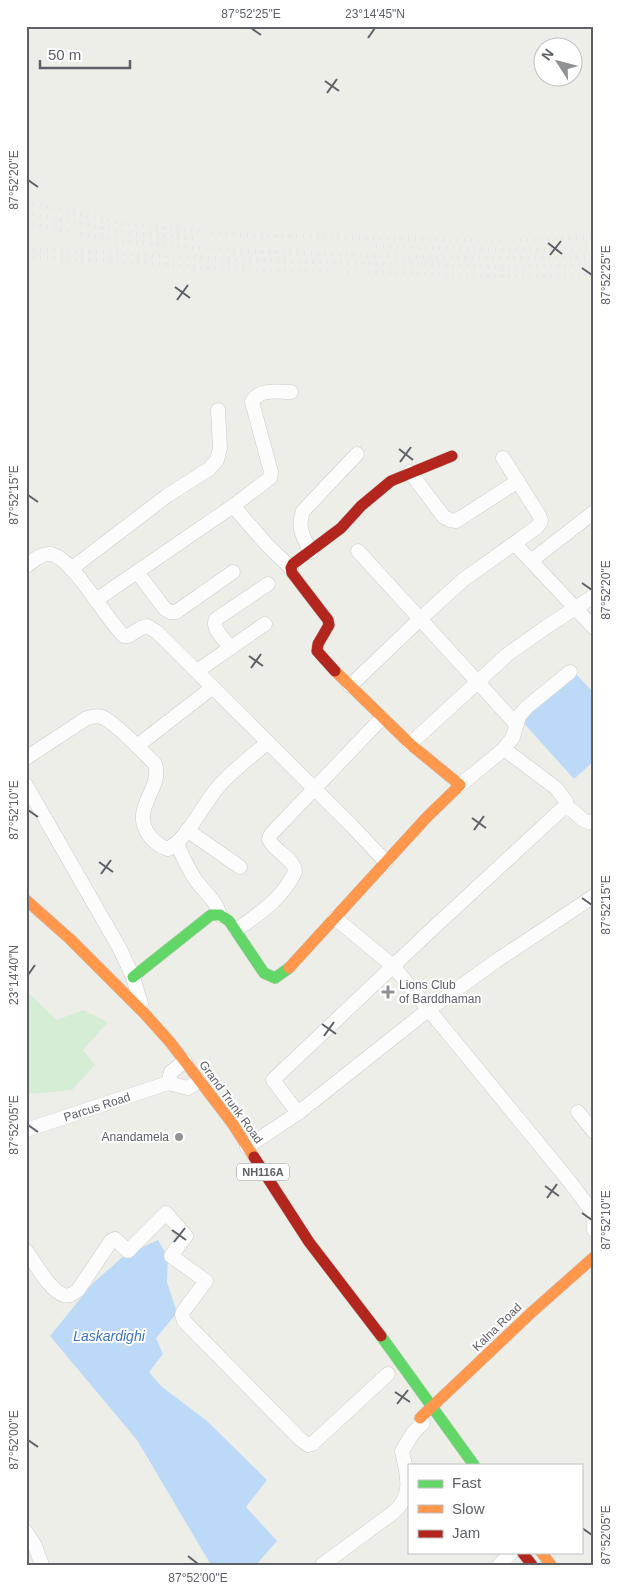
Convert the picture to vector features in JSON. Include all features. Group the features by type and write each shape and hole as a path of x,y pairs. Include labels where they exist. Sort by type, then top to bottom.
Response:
{"main road":[{"path":"133,977 211,915 220,915 229,920 264,973 275,978 287,972 427,817 460,785 410,744 321,657 317,651 318,644 329,625 328,620 292,573 291,568 293,564 341,528 361,506 391,481 452,456"},
{"name":"Grand Trunk Road","path":"26,900 51,921 144,1013 194,1088 232,1123 309,1242 368,1319 473,1464"},
{"name":"Grand Trunk Road","path":"106,991 162,1050 180,1065"},
{"name":"Kalna Road","path":"421,1420 532,1312 594,1257"},
{"path":"524,1554 532,1565"},
{"path":"543,1554 551,1565"}],"street":[{"path":"96,600 233,506 270,478 271,472 252,408 252,402 254,398 263,392 291,392"},
{"path":"71,569 168,495 209,469 217,460 220,448 218,410"},
{"path":"311,552 301,532 300,521 303,511 357,454"},
{"path":"350,686 463,580 537,527 541,521 539,514 503,458"},
{"path":"410,472 444,516 456,522 518,481"},
{"path":"233,506 268,546 291,568"},
{"path":"531,562 594,512"},
{"path":"515,544 594,628"},
{"path":"358,551 516,724"},
{"path":"26,566 45,554 52,554 71,569 124,636 128,636 147,626 151,628 197,671 386,862"},
{"path":"137,572 170,612 176,612 233,572"},
{"path":"231,648 215,628 214,623 216,619 268,584"},
{"path":"410,744 508,654 594,596"},
{"path":"197,671 265,624"},
{"path":"460,785 504,748 513,737 516,724 526,707 570,672"},
{"path":"137,746 213,687"},
{"path":"26,758 87,718 96,716 111,723 155,764 157,771 156,780 146,802 142,817 144,828 150,838 158,846 168,849 177,843 206,801 220,785 268,742"},
{"path":"236,930 267,909 281,894 296,872 295,868 271,844 269,839 271,834 382,718"},
{"path":"504,748 556,788 566,801 567,808"},
{"path":"26,785 120,949 133,977 144,1013 146,1032"},
{"path":"298,1113 273,1080 562,809 573,810 587,823 594,822"},
{"path":"187,830 240,867"},
{"path":"177,843 196,880 218,907 220,915"},
{"path":"247,1147 298,1113 428,1010 496,961 594,896"},
{"path":"335,918 393,966 570,1182 593,1213 594,1230"},
{"path":"168,1084 171,1072 180,1065"},
{"name":"Parcus Road","path":"26,1130 168,1084 194,1088"},
{"path":"578,1112 594,1132"},
{"path":"26,1250 45,1279 56,1291 64,1295 72,1295 78,1290 111,1241 118,1240 128,1250 166,1213 186,1236 171,1256 206,1281 182,1314 184,1322 308,1445 312,1444 387,1374"},
{"path":"322,1565 402,1505 406,1496 408,1482 402,1452 421,1420"},
{"path":"26,1532 35,1546 42,1565"},
{"path":"499,1565 510,1554"}],"green space":[{"path":"26,991 57,1020 83,1010 108,1022 83,1050 95,1065 72,1090 29,1094 26,1091"}],"water":[{"path":"575,673 594,693 594,761 574,779 520,719"},
{"name":"Laskardighi","path":"158,1240 168,1257 167,1282 177,1313 156,1338 163,1354 149,1372 161,1386 207,1421 267,1480 246,1507 277,1541 256,1565 211,1565 137,1440 50,1336 93,1283 125,1255"}],"railway":[{"path":"26,202 124,224 240,235 499,241 594,237"},
{"path":"26,213 123,232 199,239"},
{"path":"26,223 121,241 239,251 419,257 594,257"},
{"path":"376,246 499,250 594,248"},
{"path":"26,249 275,261 500,267 594,265"},
{"path":"26,257 149,263 205,268 500,276 594,275"}],"traffic: fast":[{"path":"133,977 211,915 220,915 229,921 264,973 275,978 289,968"},
{"path":"381,1336 473,1464"}],"traffic: slow":[{"path":"289,968 427,817 460,785 410,744 335,671"},
{"path":"26,900 70,939 144,1013 170,1042 232,1123 254,1157"},
{"path":"420,1418 532,1312 594,1257"},
{"path":"543,1554 551,1565"}],"traffic: jam":[{"path":"335,671 317,651 318,644 329,625 328,620 292,573 291,568 293,564 341,528 361,506 391,481 452,456"},
{"path":"254,1157 309,1242 381,1336"},
{"path":"524,1554 532,1565"}],"place":[{"name":"Lions Club of Barddhaman","path":"388,992"},
{"name":"Anandamela","path":"179,1137"}]}
